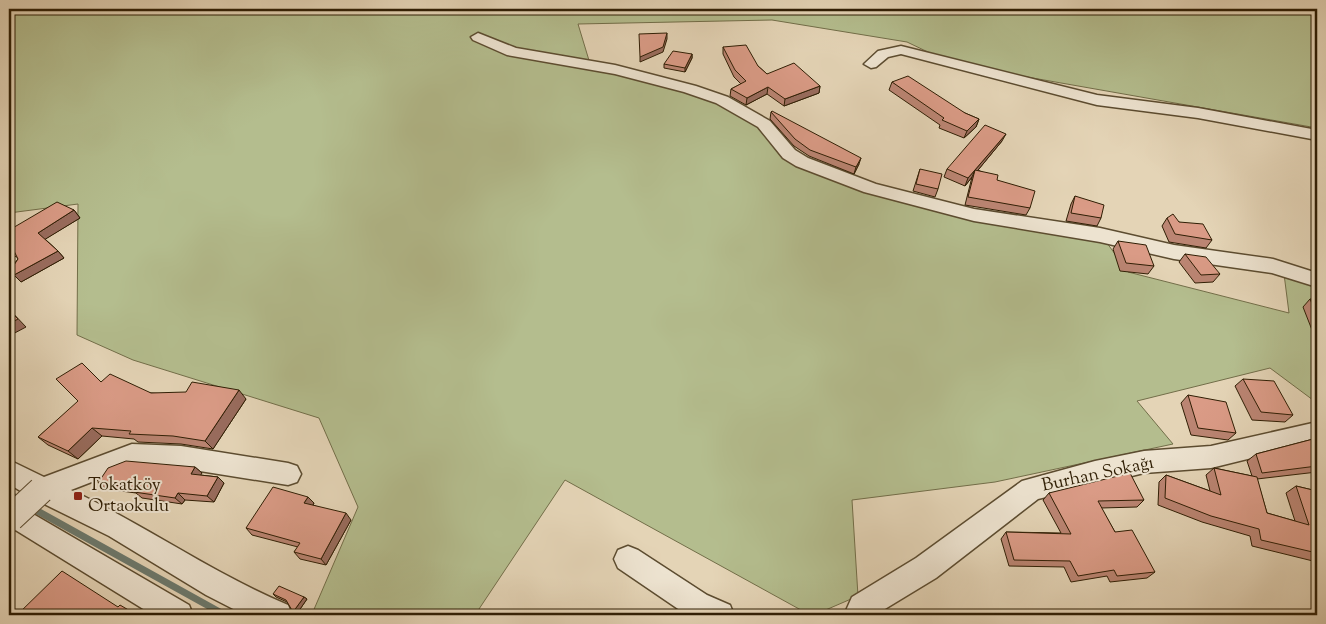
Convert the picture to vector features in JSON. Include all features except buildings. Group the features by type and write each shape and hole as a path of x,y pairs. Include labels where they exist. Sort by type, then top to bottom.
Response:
{"street":[{"path":"478,37 512,52 615,70 690,89 722,100 764,124 789,154 802,162 870,188 974,215 1100,235 1174,252 1273,266 1317,280"},
{"path":"871,64 883,54 901,50 1097,100 1198,113 1317,135"},
{"name":"Burhan Sokağı","path":"858,615 862,607 926,568 1031,489 1144,462 1211,457 1317,432"},
{"path":"179,615 10,517 41,490 132,455 182,457 288,474"},
{"path":"9,471 41,490 116,526 247,603 278,615"},
{"path":"628,559 698,605 720,615"}],"green space":[{"path":"9,9 1317,9 1317,128 953,64 907,42 772,20 578,24 591,67 734,103 824,172 1107,243 1128,272 1289,313 1284,274 1317,285 1317,403 1270,368 1137,401 1173,444 995,482 852,500 858,596 814,615 810,615 565,480 475,615 314,615 312,614 358,507 319,418 133,360 77,335 78,204 9,213"}],"waterway":[{"path":"9,494 20,500"},
{"path":"32,508 225,615"}],"place":[{"name":"Tokatköy Ortaokulu","path":"78,496"}]}
